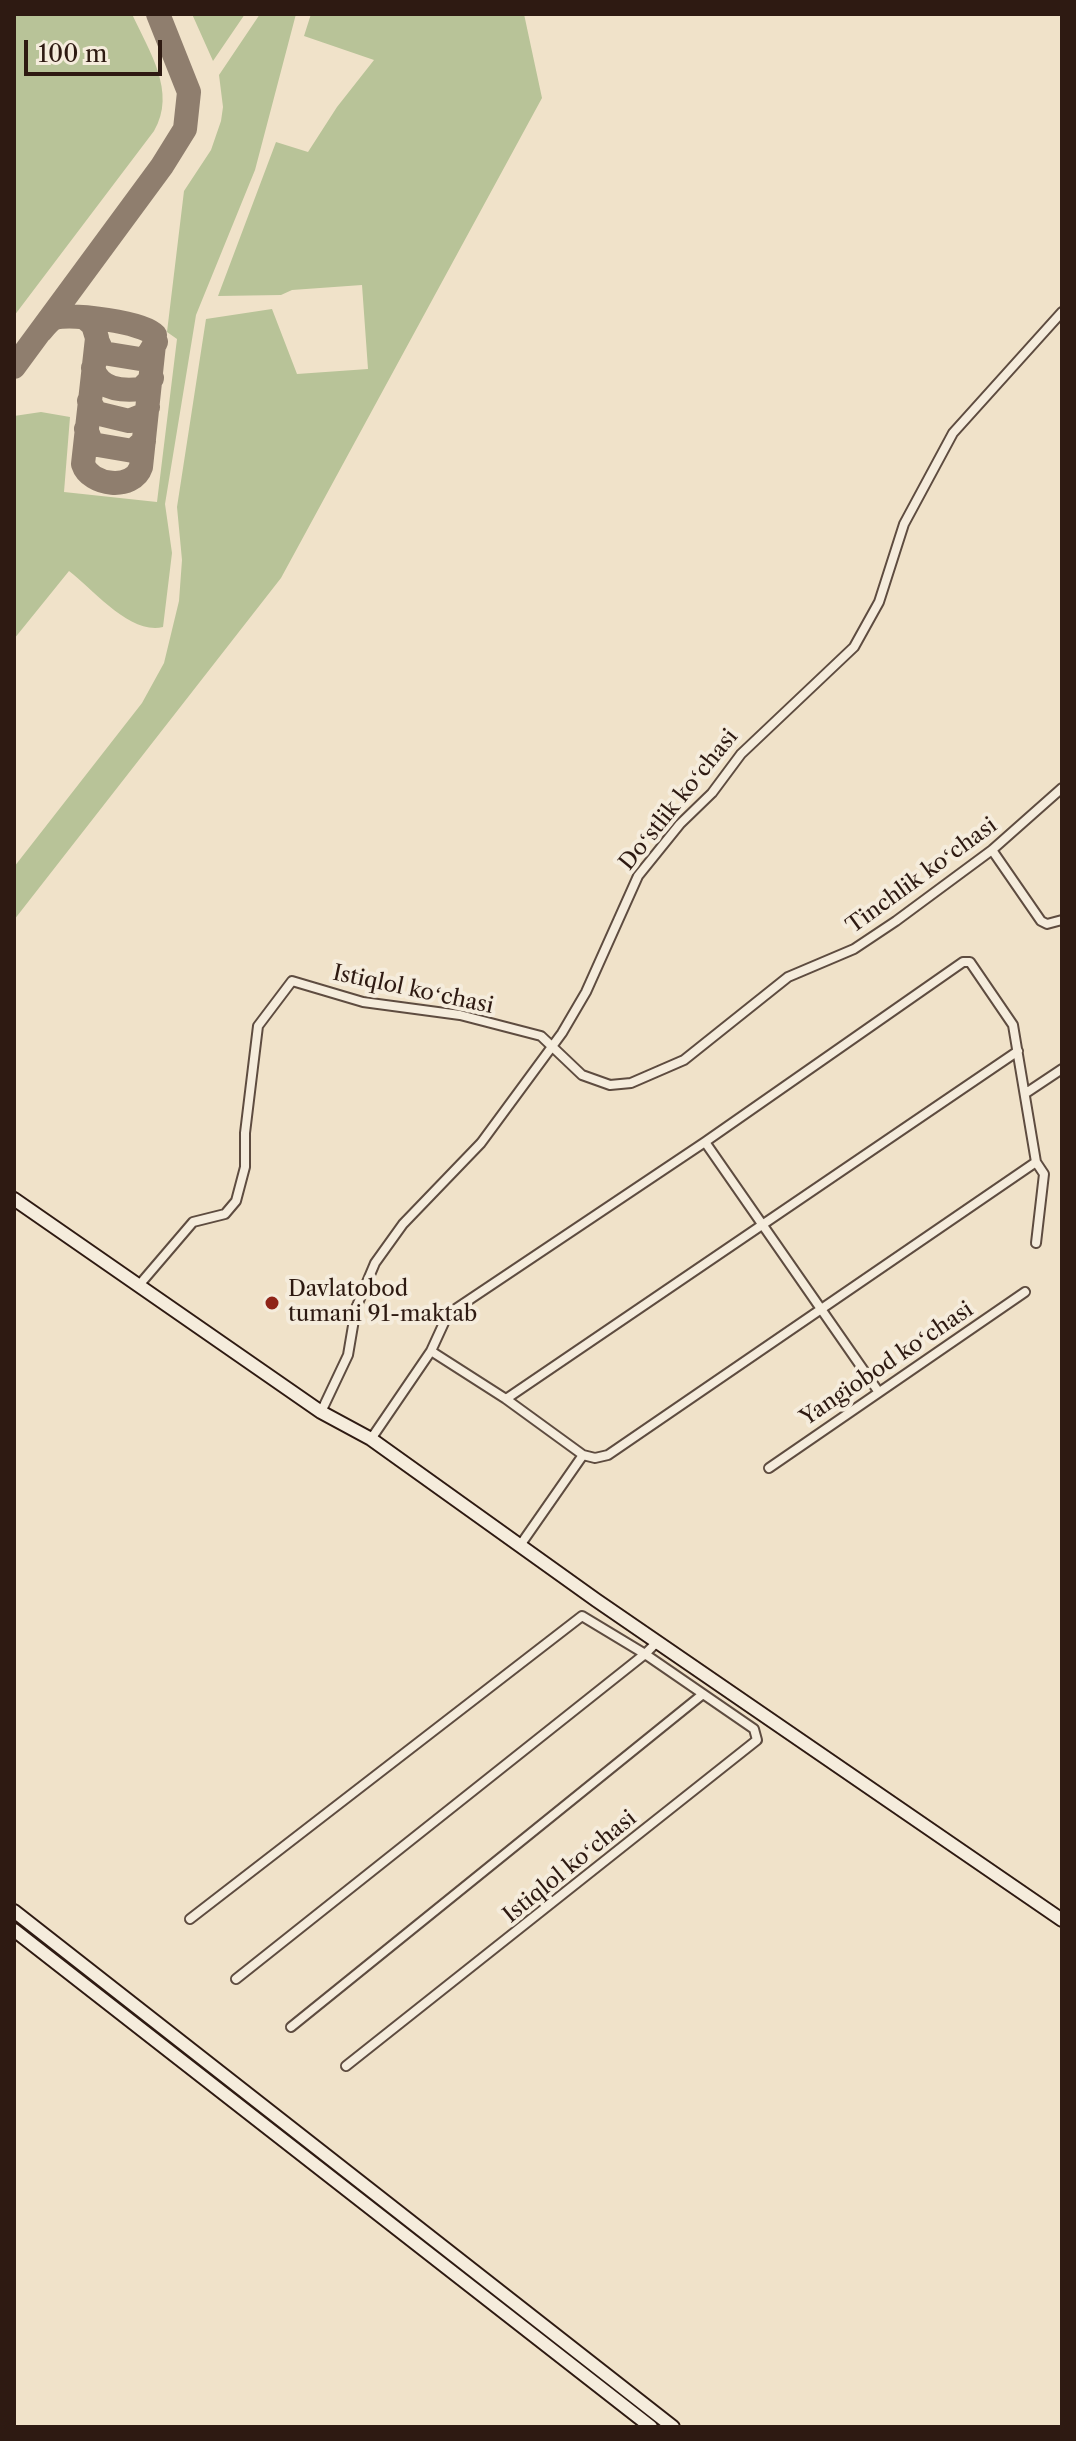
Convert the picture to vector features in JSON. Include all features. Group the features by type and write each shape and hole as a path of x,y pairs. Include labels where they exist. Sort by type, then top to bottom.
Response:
{"street":[{"name":"Doʻstlik koʻchasi","path":"321,1412 348,1355 356,1308 375,1263 403,1224 481,1143 553,1044 586,992 638,876 680,824 712,793 741,754 854,647 879,602 904,524 953,433 1062,312"},
{"name":"Tinchlik koʻchasi","path":"553,1044 582,1075 594,1081 631,1083 684,1060 788,977 854,949 992,850 1062,788"},
{"path":"992,850 1035,915 1047,924 1062,920"},
{"path":"371,1439 431,1351 448,1314 967,961 973,965 1013,1025 1036,1162 1044,1174 1036,1243"},
{"name":"Istiqlol koʻchasi","path":"140,1284 193,1222 225,1214 236,1201 245,1167 245,1133 258,1026 292,981 386,1007 473,1017 541,1036 553,1044"},
{"path":"506,1399 1018,1051"},
{"path":"1026,1093 1062,1069"},
{"path":"705,1142 878,1391"},
{"path":"431,1351 506,1399 583,1455 595,1458 608,1455 823,1311 1036,1162"},
{"path":"14,1199 321,1412 371,1439 657,1642 1062,1920"},
{"name":"Yangiobod koʻchasi","path":"769,1468 1025,1292"},
{"path":"521,1544 583,1455"},
{"name":"Istiqlol koʻchasi","path":"190,1919 582,1616 645,1654 754,1729 757,1740 346,2066"},
{"path":"236,1979 657,1642"},
{"path":"291,2027 703,1694"},
{"path":"14,1911 673,2427"},
{"path":"14,1930 651,2427"}],"green space":[{"path":"14,14 132,14 158,72 163,101 154,131 14,316"},
{"path":"192,14 245,14 213,61"},
{"path":"260,14 296,14 255,170 196,315 165,504 172,553 163,627 151,628 125,618 69,571 14,639 14,416 41,412 70,417 64,492 157,502 177,339 167,332 184,191 211,150 221,121 223,107 219,75"},
{"path":"311,14 524,14 542,98 281,578 14,920 14,867 142,703 164,663 179,601 182,560 177,507 206,319 272,309 297,374 368,369 362,285 292,290 281,295 218,296 276,142 308,152 337,107 374,60 304,36"}],"taxiway":[{"path":"14,367 162,166 185,129 189,92 158,14"},
{"path":"41,331 55,318 76,317 137,326 155,335 141,467 130,480 102,481 87,471 83,464 97,338 93,325 86,319"},
{"path":"97,340 103,353 140,359 147,357 156,342"},
{"path":"93,368 100,381 112,388 141,389 152,378"},
{"path":"89,401 96,413 129,421 144,415 148,407"},
{"path":"86,429 92,444 133,451 144,441"}],"place":[{"name":"Davlatobod tumani 91-maktab","path":"272,1303"}]}
